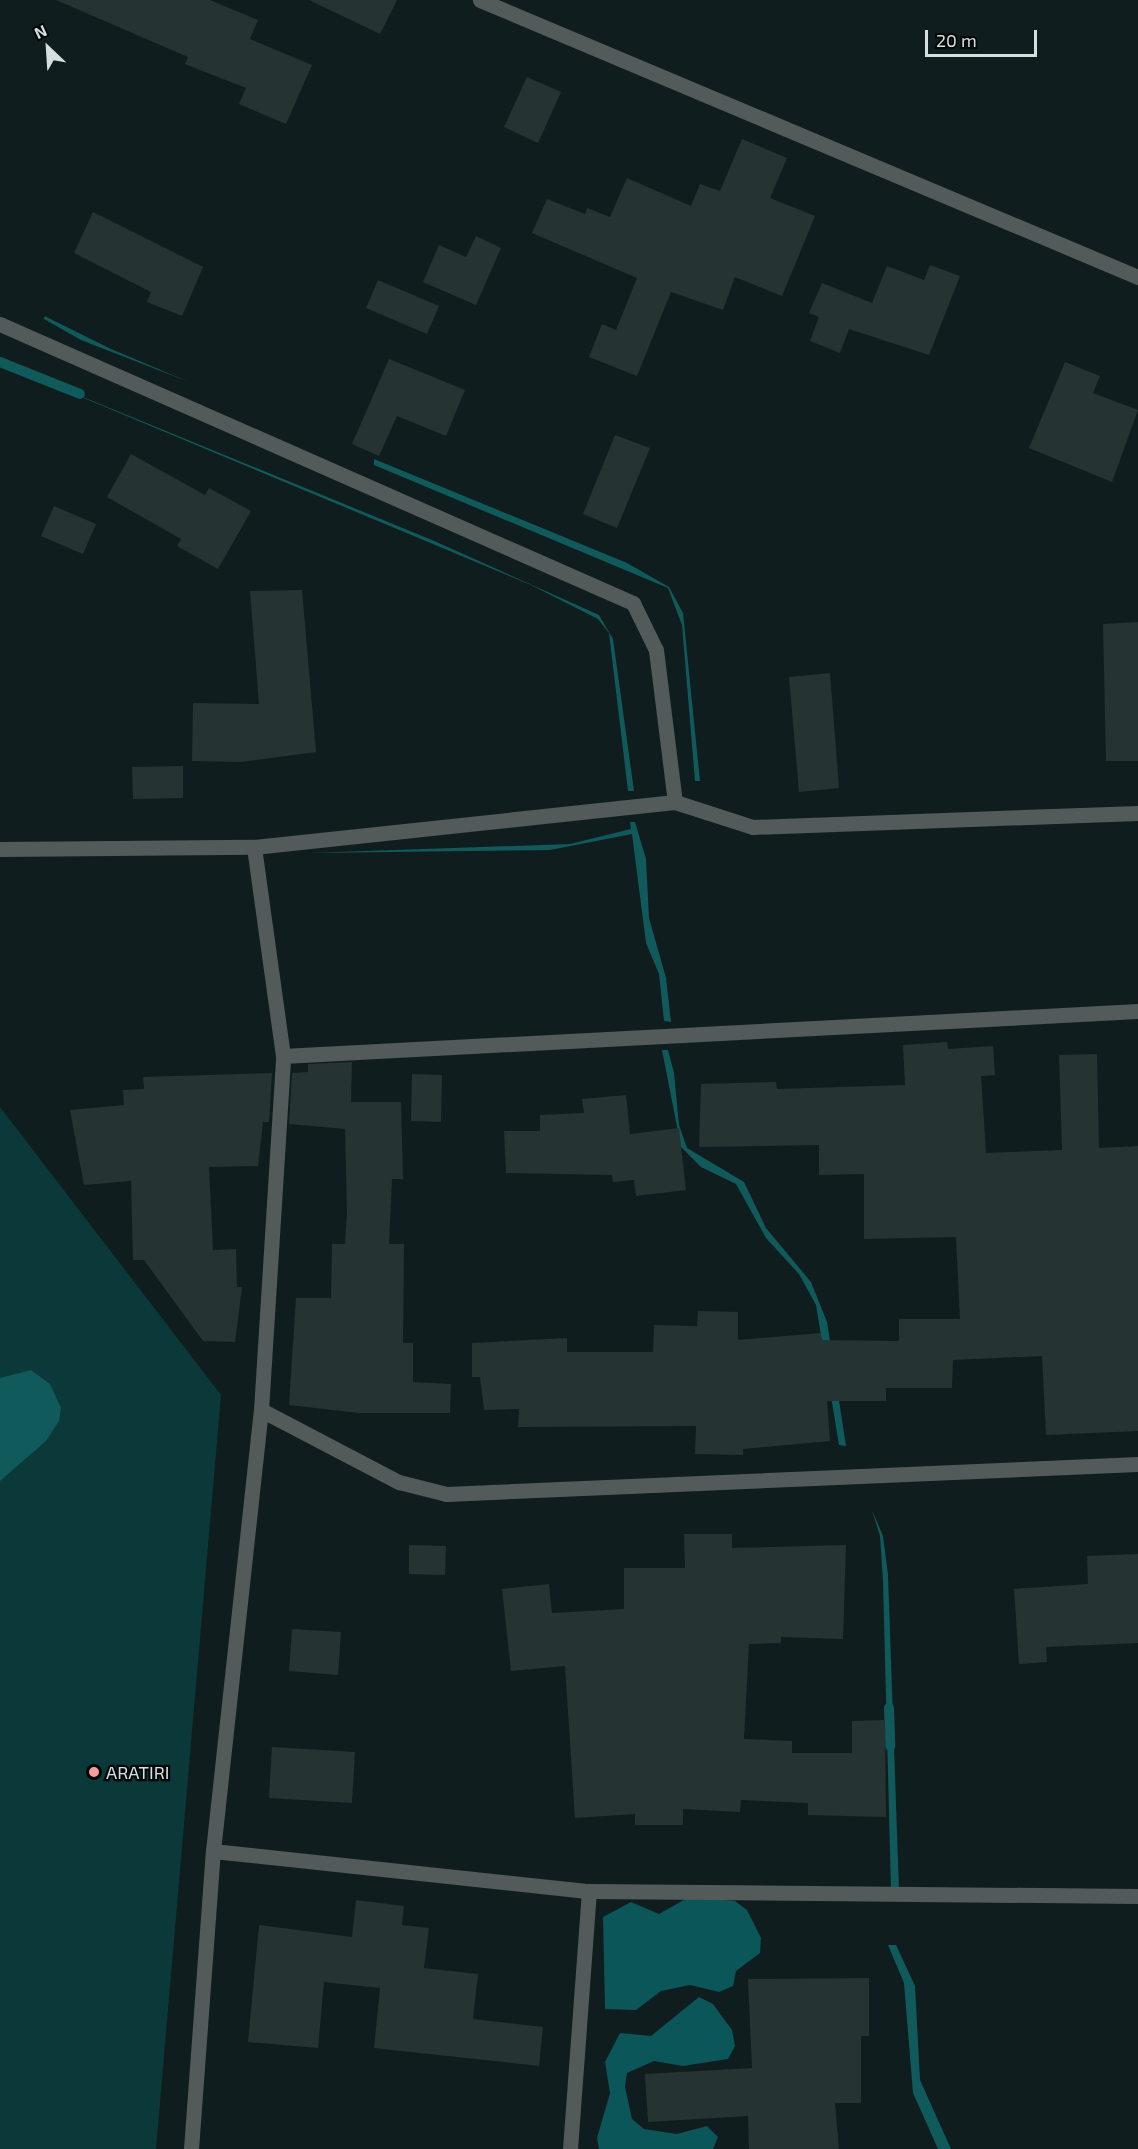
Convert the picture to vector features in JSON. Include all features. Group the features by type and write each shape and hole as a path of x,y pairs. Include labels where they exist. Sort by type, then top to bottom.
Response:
{"street":[{"path":"480,0 1138,277"},
{"path":"0,324 633,603 656,650 675,802"},
{"path":"0,849 254,847 675,802 753,827 1138,813"},
{"path":"191,2149 213,1851 261,1410 283,1056 254,847"},
{"path":"283,1056 1138,1011"},
{"path":"261,1410 399,1482 446,1494 1138,1464"},
{"path":"213,1851 589,1891 1138,1896"},
{"path":"570,2149 589,1891"}],"shaded area":[{"path":"0,294 111,349 189,382 81,340"},
{"path":"0,363 432,540 599,615 613,639 634,791 628,791 609,633 598,619 531,585"},
{"path":"374,459 627,563 669,587 683,613 700,781 695,781 682,625 668,588 374,465"},
{"path":"630,822 635,822 646,859 649,918 666,978 671,1022 664,1021 659,974 646,943 632,834 550,850 308,853 570,844 631,829"},
{"path":"662,1050 668,1050 674,1073 679,1125 687,1148 744,1182 766,1228 811,1282 827,1322 846,1446 839,1445 816,1305 799,1274 766,1238 736,1184 701,1167 681,1147"},
{"name":"ARATIRI","path":"0,1107 221,1395 156,2149 0,2149"},
{"path":"31,1370 50,1384 61,1408 59,1421 46,1441 0,1481 0,1378"},
{"path":"872,1510 883,1536 888,1575 899,1890 891,1890 883,1581 880,1536"},
{"path":"689,1897 735,1901 747,1910 761,1938 760,1953 736,1971 733,1986 719,1992 690,1985 661,1991 636,2010 605,2009 603,1917 631,1902 659,1914"},
{"path":"888,1945 896,1945 915,1986 920,2080 951,2149 938,2149 913,2093 904,1983"},
{"path":"699,1997 713,2004 732,2030 735,2046 728,2059 683,2066 654,2061 627,2073 625,2087 632,2119 644,2129 677,2134 707,2126 718,2137 713,2149 599,2149 597,2138 610,2093 605,2062 620,2033 651,2036"}],"pier":[{"path":"0,287 47,312 42,322 0,298"}],"building":[{"path":"56,0 210,0 258,20 250,39 312,65 286,124 239,104 246,88 185,64 188,57"},
{"path":"309,0 397,0 380,34"},
{"path":"527,77 561,92 538,143 504,127"},
{"path":"742,139 787,158 770,198 815,216 782,296 735,277 723,310 671,292 637,376 589,357 602,324 616,330 637,278 532,233 547,199 585,214 587,208 610,217 627,178 691,206 700,184 720,191"},
{"path":"93,212 203,267 182,316 147,302 151,292 74,253"},
{"path":"476,236 501,248 476,305 423,282 439,245 466,257"},
{"path":"930,265 960,276 929,355 849,329 840,353 810,341 819,317 809,313 822,283 872,303 887,266 924,280"},
{"path":"378,280 439,306 427,334 366,308"},
{"path":"389,359 465,390 446,436 397,416 379,456 352,444"},
{"path":"1065,362 1100,376 1093,393 1138,410 1112,482 1029,448"},
{"path":"615,435 650,448 617,528 583,514"},
{"path":"131,454 205,495 209,488 251,511 218,569 177,546 181,539 107,497"},
{"path":"54,506 96,524 83,554 41,536"},
{"path":"302,590 316,752 241,762 192,761 193,703 259,704 250,591"},
{"path":"1138,622 1138,761 1106,761 1103,624"},
{"path":"830,673 839,788 799,792 789,677"},
{"path":"183,766 183,798 133,799 132,767"},
{"path":"947,1042 948,1049 993,1046 995,1075 981,1076 986,1153 1062,1150 1059,1055 1097,1054 1099,1148 1138,1146 1138,1431 1046,1435 1042,1356 953,1360 952,1388 886,1388 886,1401 827,1401 830,1441 743,1449 743,1455 695,1454 696,1426 518,1427 519,1409 484,1410 480,1377 472,1377 472,1343 567,1338 567,1352 653,1352 654,1325 697,1326 698,1311 738,1312 738,1340 821,1333 821,1340 899,1341 899,1319 960,1319 956,1237 864,1239 864,1174 819,1175 819,1145 699,1147 701,1084 776,1082 777,1089 905,1085 903,1045"},
{"path":"352,1062 351,1102 401,1102 403,1179 392,1179 389,1244 404,1244 403,1343 413,1343 413,1382 451,1384 450,1413 359,1413 289,1405 296,1298 331,1298 332,1244 345,1244 347,1213 345,1129 289,1124 292,1073 308,1072 308,1064"},
{"path":"272,1073 269,1122 263,1122 258,1166 209,1167 213,1250 236,1249 237,1287 242,1287 235,1342 203,1341 144,1260 133,1260 131,1181 84,1185 70,1110 124,1105 123,1090 144,1089 143,1077"},
{"path":"412,1074 442,1075 441,1122 411,1121"},
{"path":"626,1095 630,1134 679,1128 686,1190 636,1196 634,1180 613,1182 612,1175 506,1173 504,1131 540,1131 540,1115 584,1113 582,1099"},
{"path":"684,1534 732,1534 732,1548 846,1545 843,1639 781,1637 781,1643 749,1644 744,1739 792,1741 792,1753 852,1753 852,1721 885,1720 886,1817 808,1815 808,1803 741,1800 740,1812 683,1809 683,1825 635,1825 635,1814 575,1818 565,1666 511,1671 502,1589 549,1584 552,1613 624,1609 624,1568 685,1568"},
{"path":"409,1545 446,1546 445,1575 409,1574"},
{"path":"1138,1554 1138,1643 1046,1647 1047,1662 1019,1664 1014,1589 1088,1584 1087,1556"},
{"path":"292,1629 341,1632 338,1675 289,1671"},
{"path":"272,1747 355,1752 352,1803 269,1798"},
{"path":"356,1900 404,1906 402,1925 429,1928 424,1968 478,1974 473,2019 543,2027 539,2066 374,2048 380,1988 324,1982 318,2048 248,2042 259,1925 352,1937"},
{"path":"869,1978 869,2036 861,2036 861,2103 835,2103 839,2149 749,2149 748,2116 648,2122 645,2074 752,2068 748,1979"}],"waterway":[{"path":"0,362 80,394"},
{"path":"889,1708 890,1746"}],"place":[{"name":"ARATIRI","path":"94,1772"}]}
